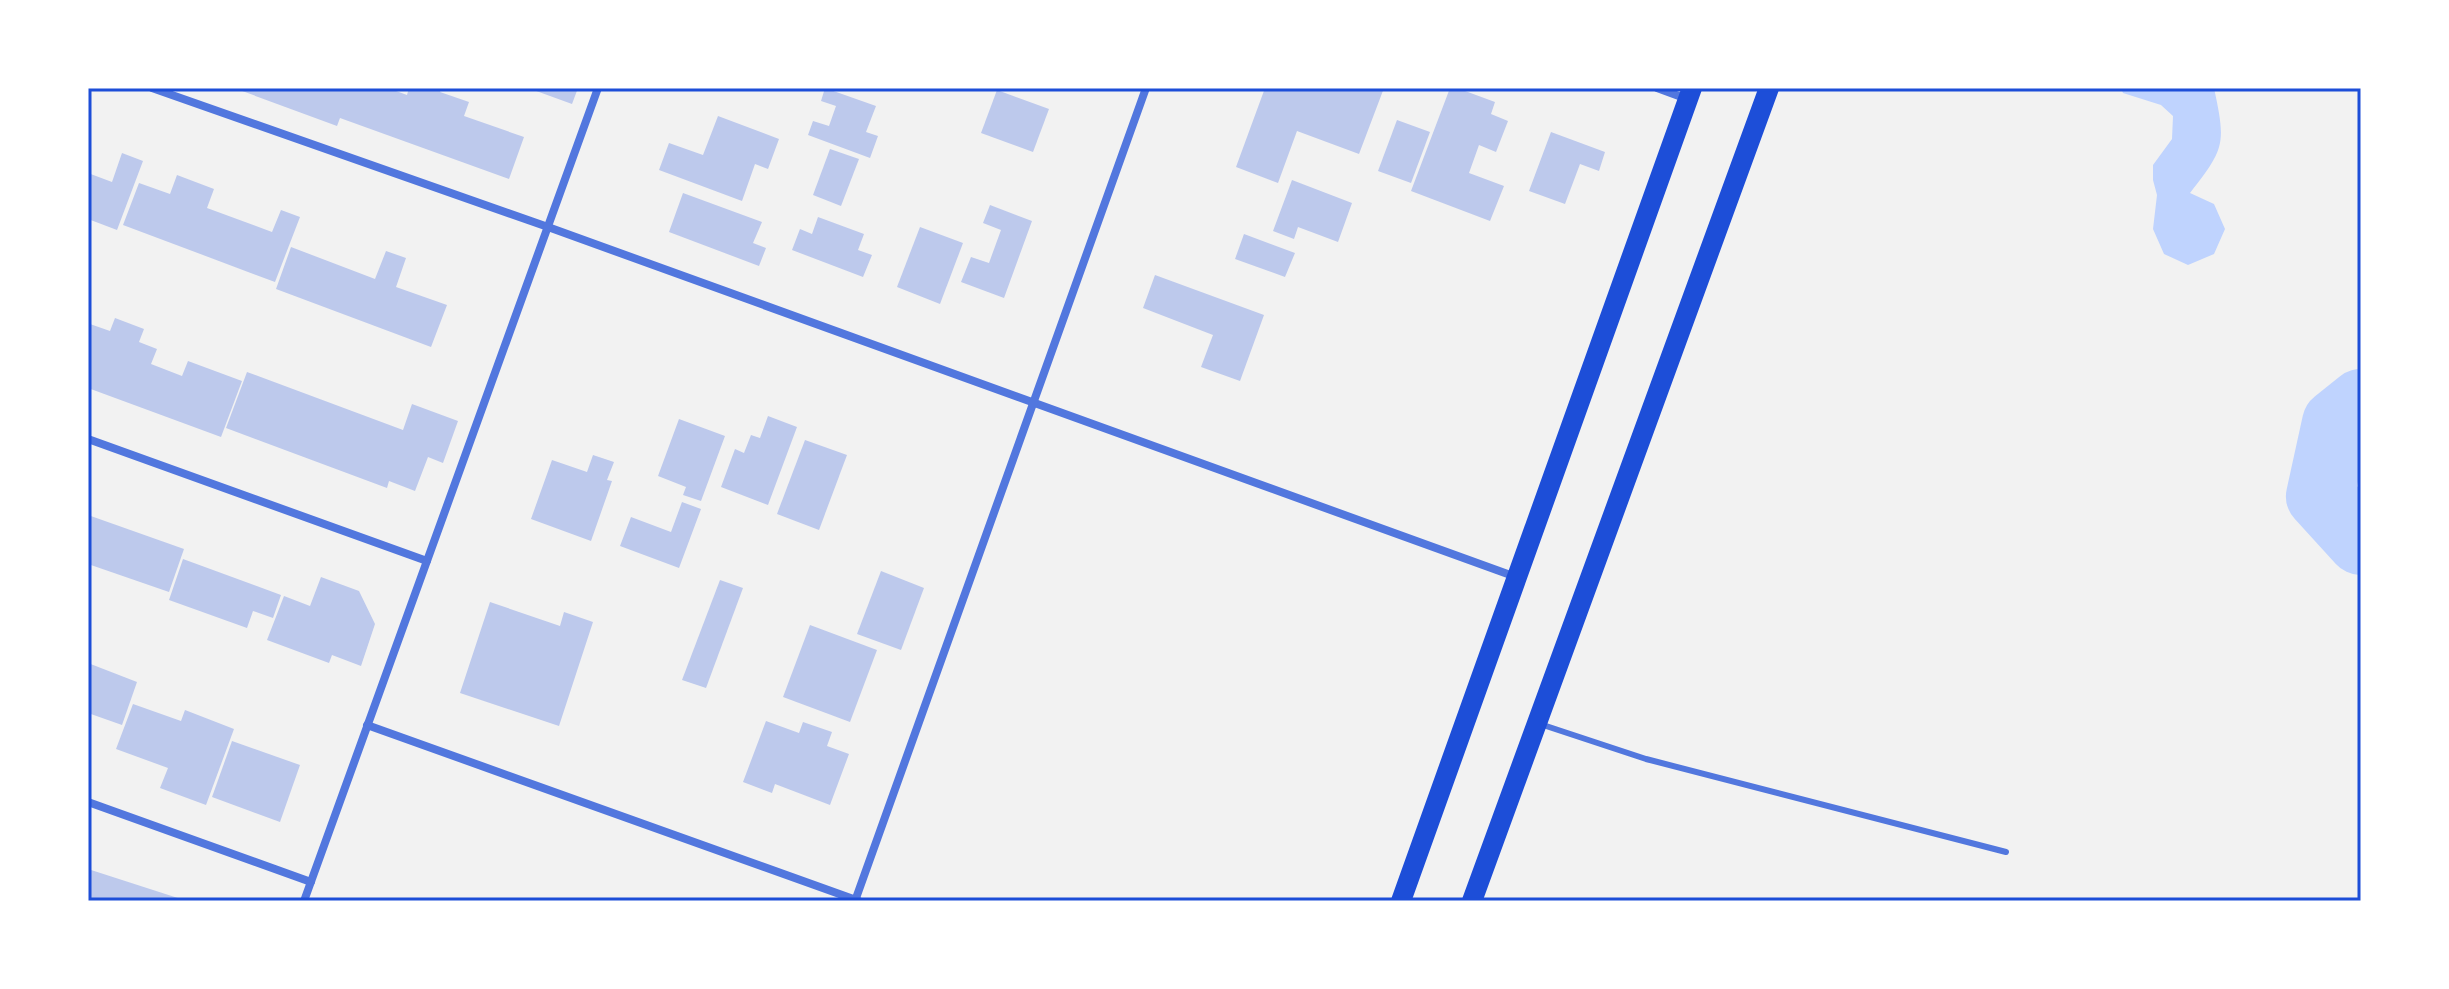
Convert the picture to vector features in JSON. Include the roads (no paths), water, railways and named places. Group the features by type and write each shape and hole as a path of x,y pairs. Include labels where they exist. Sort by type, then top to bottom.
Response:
{"main road":[{"path":"1472,901 1769,88"},
{"path":"1401,901 1690,94"}],"street":[{"path":"152,88 548,227 1517,577"},
{"path":"304,901 598,88"},
{"path":"367,725 857,900 1146,88"},
{"path":"1657,88 1690,94"},
{"path":"88,439 427,561"},
{"path":"88,802 311,882"}],"lane":[{"path":"1537,723 1646,759 2006,852"}],"water":[{"path":"2121,88 2214,88 2220,122 2220,145 2190,193 2214,204 2225,229 2214,254 2188,265 2164,254 2153,229 2157,195 2153,165 2172,139 2173,116 2161,105 2123,93"}],"waterway":[{"path":"2361,403 2336,423 2320,496 2361,541"}]}
